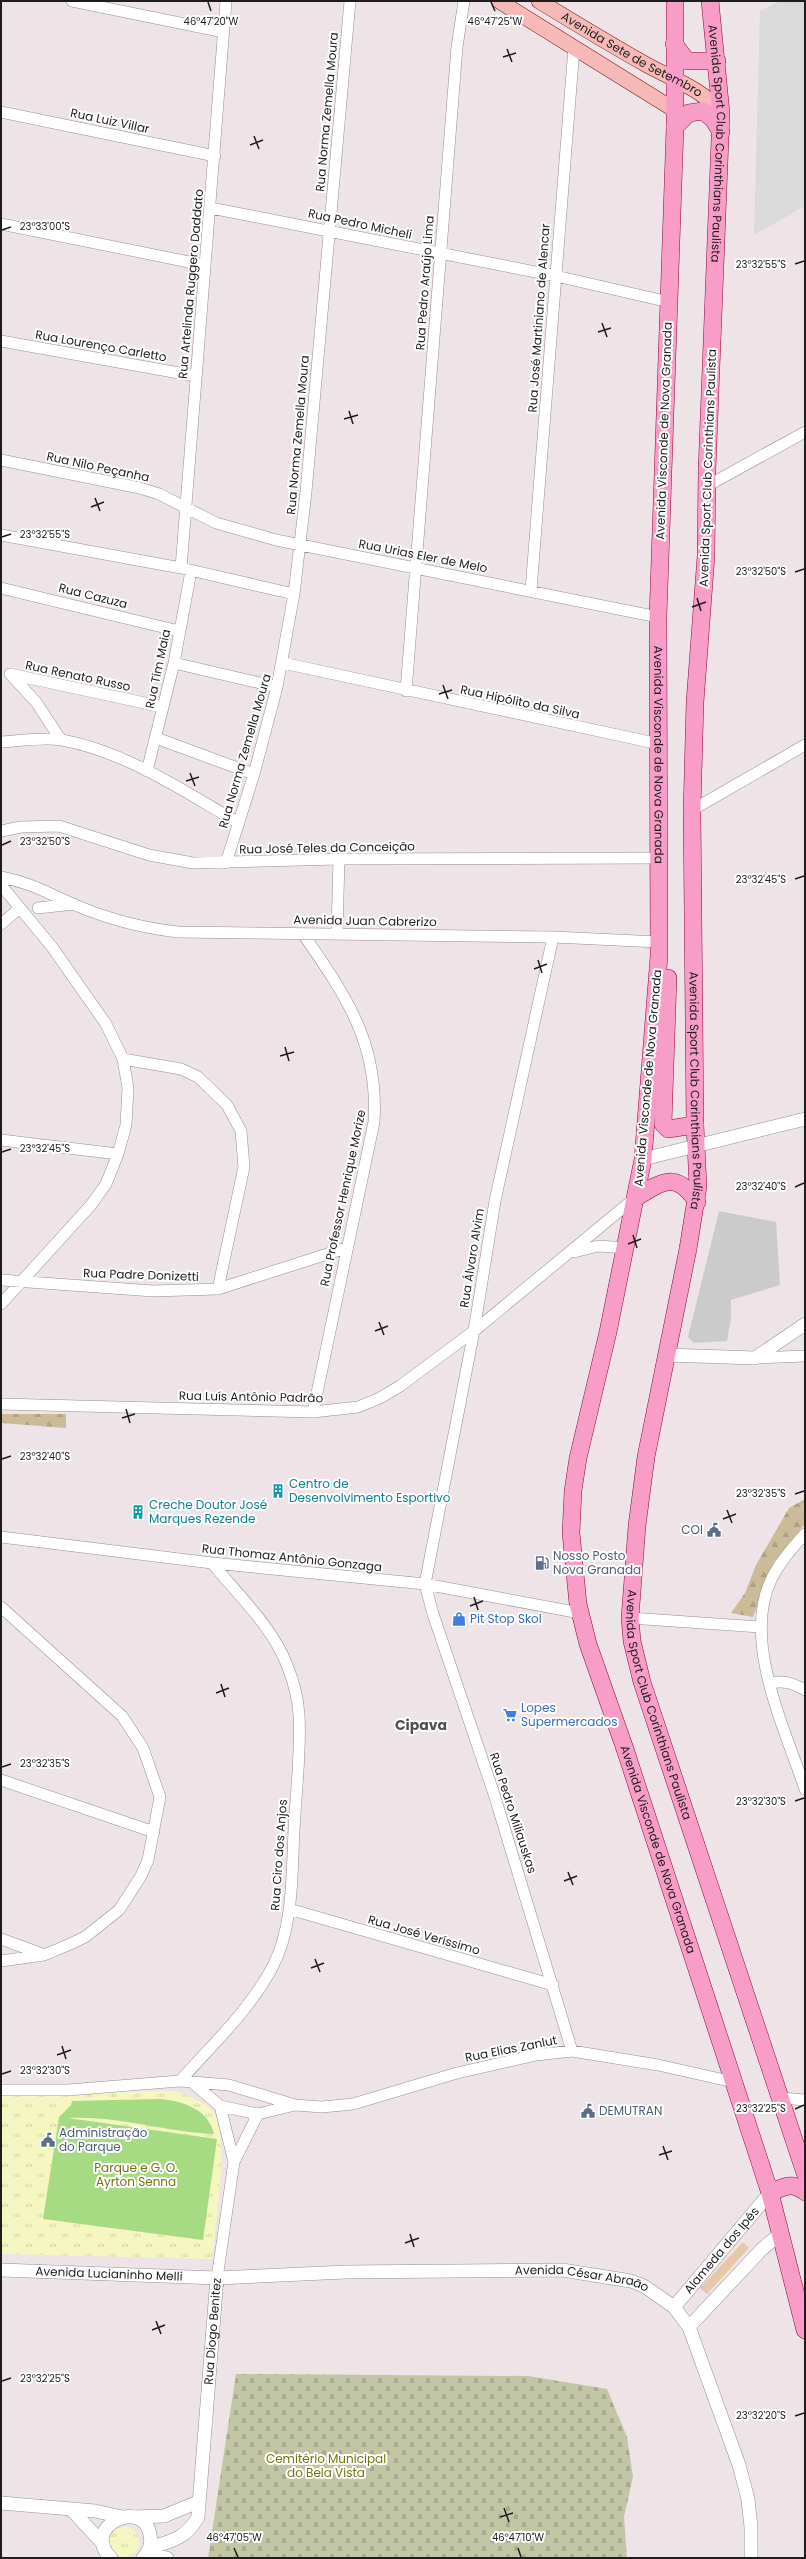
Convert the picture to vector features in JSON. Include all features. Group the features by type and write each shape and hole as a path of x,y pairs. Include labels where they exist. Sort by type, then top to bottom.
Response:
{"main road":[{"name":"Avenida Sete de Setembro","path":"498,1 674,110"},
{"name":"Avenida Sete de Setembro","path":"539,1 595,36 708,99 721,113"},
{"name":"Avenida Visconde de Nova Granada","path":"675,1 675,127 658,617 660,858 659,949 643,1159 637,1197 626,1248 578,1458 573,1491 571,1533 580,1613 588,1644 770,2193 805,2330"},
{"name":"Avenida Sport Club Corinthians Paulista","path":"710,1 717,61 721,132 707,486 706,556 695,702 692,810 697,1202 646,1457 637,1526 630,1618 632,1641 642,1682 782,2098 805,2173"},
{"path":"674,44 687,61 717,61"},
{"path":"675,127 689,112 703,111 714,119 721,132"},
{"path":"659,949 668,980 664,1125 668,1128 695,1124"},
{"path":"637,1197 656,1185 670,1181 682,1184 697,1202"},
{"path":"770,2193 791,2185 796,2185 805,2192"}],"street":[{"path":"72,1 224,32"},
{"name":"Rua Artelinda Ruggero Daddato","path":"186,570 187,509 196,376 204,265 211,208 226,1"},
{"name":"Rua Norma Zemella Moura","path":"226,863 254,774 277,687 283,663 294,594 300,544 350,1"},
{"name":"Rua Pedro Araújo Lima","path":"406,691 459,27 464,1"},
{"name":"Rua José Martiniano de Alencar","path":"531,590 574,48"},
{"name":"Rua Luiz Villar","path":"1,112 215,156"},
{"name":"Rua Pedro Micheli","path":"211,208 556,276 669,302"},
{"path":"1,224 204,265"},
{"name":"Rua Lourenço Carletto","path":"1,341 196,376"},
{"path":"707,486 805,432"},
{"name":"Rua Nilo Peçanha","path":"1,460 140,488 159,494 187,509"},
{"name":"Rua Urias Eler de Melo","path":"187,509 216,523 276,540 417,567 658,617"},
{"path":"1,535 186,570 294,594"},
{"name":"Rua Tim Maia","path":"147,771 174,663 186,570"},
{"name":"Rua Cazuza","path":"1,588 179,631"},
{"path":"174,663 277,687"},
{"name":"Rua Hipólito da Silva","path":"283,663 406,691 659,744"},
{"name":"Rua Renato Russo","path":"61,740 36,702 10,674 163,707"},
{"path":"156,738 254,774"},
{"path":"1,742 61,740 99,749 147,771 239,824"},
{"path":"692,810 805,745"},
{"name":"Rua José Teles da Conceição","path":"1,832 21,827 59,826 169,860 226,863 339,859 660,858"},
{"path":"337,933 339,859"},
{"name":"Avenida Juan Cabrerizo","path":"1,877 26,882 74,904 119,922 161,930 196,933 337,933 554,937 659,949"},
{"path":"1,1304 23,1282 91,1205 106,1184 118,1154 128,1109 128,1088 123,1059 106,1024 24,912 4,889 26,882"},
{"path":"1,924 24,912 38,908 47,891"},
{"name":"Avenida Juan Cabrerizo","path":"38,908 74,904"},
{"name":"Rua Professor Henrique Morize","path":"303,934 352,1008 364,1038 373,1073 375,1096 374,1122 346,1248 313,1412"},
{"name":"Rua Álvaro Alvim","path":"425,1584 474,1331 495,1201 554,937"},
{"path":"123,1059 181,1069 198,1078 227,1105 241,1131 244,1167 218,1289"},
{"path":"643,1159 805,1119"},
{"path":"2,1140 118,1154"},
{"name":"Rua Luís Antônio Padrão","path":"1,1404 313,1412 358,1407 380,1398 474,1331 637,1197"},
{"name":"Rua Luís Antônio Padrão","path":"570,1253 598,1246 626,1248"},
{"name":"Rua Padre Donizetti","path":"1,1280 153,1291 218,1289 346,1248"},
{"path":"755,1358 805,1324"},
{"path":"666,1355 755,1358 805,1356"},
{"path":"805,1534 791,1549 771,1581 763,1604 760,1627 761,1652 805,1789"},
{"name":"Rua Thomaz Antônio Gonzaga","path":"1,1537 212,1563 425,1584 580,1613"},
{"name":"Rua Ciro dos Anjos","path":"180,2081 229,2027 264,1982 274,1965 282,1942 289,1909 298,1777 299,1715 297,1697 287,1663 278,1647 212,1563"},
{"name":"Rua Pedro Miliauskas","path":"425,1584 433,1614 494,1794 572,2051"},
{"path":"1,1607 107,1700 136,1734 160,1797 148,1860 141,1876 119,1910 84,1937 44,1955 1,1961"},
{"path":"630,1618 760,1627"},
{"path":"770,1683 780,1680 793,1683 805,1690"},
{"path":"1,1780 154,1832"},
{"name":"Rua José Veríssimo","path":"289,1909 552,1985"},
{"path":"1,1939 44,1955"},
{"name":"Rua Elias Zanlut","path":"180,2081 194,2084 229,2085 295,2105 322,2107 353,2104 457,2073 536,2055 572,2051 635,2061 734,2082"},
{"path":"1,2090 68,2090 180,2081"},
{"name":"Rua Elias Zanlut","path":"194,2084 220,2106 258,2114 295,2105"},
{"path":"782,2098 805,2100"},
{"name":"Rua Diogo Benitez","path":"220,2106 234,2162"},
{"name":"Rua Diogo Benitez","path":"147,2553 172,2542 189,2530 198,2517 217,2278 234,2162 258,2114"},
{"name":"Alameda dos Ipês","path":"674,2307 770,2193"},
{"path":"689,2327 762,2249 780,2234"},
{"name":"Avenida Lucianinho Melli","path":"1,2270 217,2278"},
{"name":"Avenida César Abraão","path":"217,2278 346,2272 566,2270 631,2281 644,2286 674,2307 689,2327 739,2465 750,2513 752,2558"},
{"path":"1,2503 128,2517 164,2516 198,2502"},
{"path":"72,2510 106,2553"},
{"path":"106,2553 106,2529 110,2523 128,2517 146,2526 150,2533 147,2553 167,2558"}],"shaded area":[{"path":"779,1 805,1 805,206 754,235 760,11"},
{"path":"719,1211 776,1222 780,1285 731,1300 731,1318 727,1341 694,1343 688,1337"},
{"path":"743,2242 749,2248 707,2294 700,2288"}],"green space":[{"path":"1,1414 66,1414 66,1428 1,1423"},
{"path":"805,1499 805,1524 774,1562 753,1617 731,1613 745,1593 756,1565 789,1508"},
{"name":"Parque e G. O. Ayrton Senna","path":"176,2091 205,2104 212,2110 218,2121 221,2158 220,2181 212,2259 1,2254 1,2092"},
{"path":"160,2099 185,2104 201,2112 207,2118 214,2134 196,2133 105,2119 68,2118 217,2139 203,2240 43,2219 59,2117 71,2105 72,2101"},
{"name":"Cemitério Municipal do Bela Vista","path":"236,2374 528,2376 607,2389 627,2437 633,2477 624,2517 627,2558 208,2558"},
{"path":"124,2527 130,2528 138,2536 138,2548 130,2556 124,2557 118,2556 110,2548 109,2542 110,2536 118,2528"}],"place":[{"name":"Centro de Desenvolvimento Esportivo","path":"278,1491"},
{"name":"Creche Doutor José Marques Rezende","path":"138,1512"},
{"name":"COI","path":"714,1530"},
{"name":"Nosso Posto Nova Granada","path":"542,1563"},
{"name":"Pit Stop Skol","path":"459,1619"},
{"name":"Lopes Supermercados","path":"510,1715"},
{"name":"DEMUTRAN","path":"588,2111"},
{"name":"Administração do Parque","path":"48,2140"}],"district":[{"name":"Cipava","path":"421,1725"}]}
